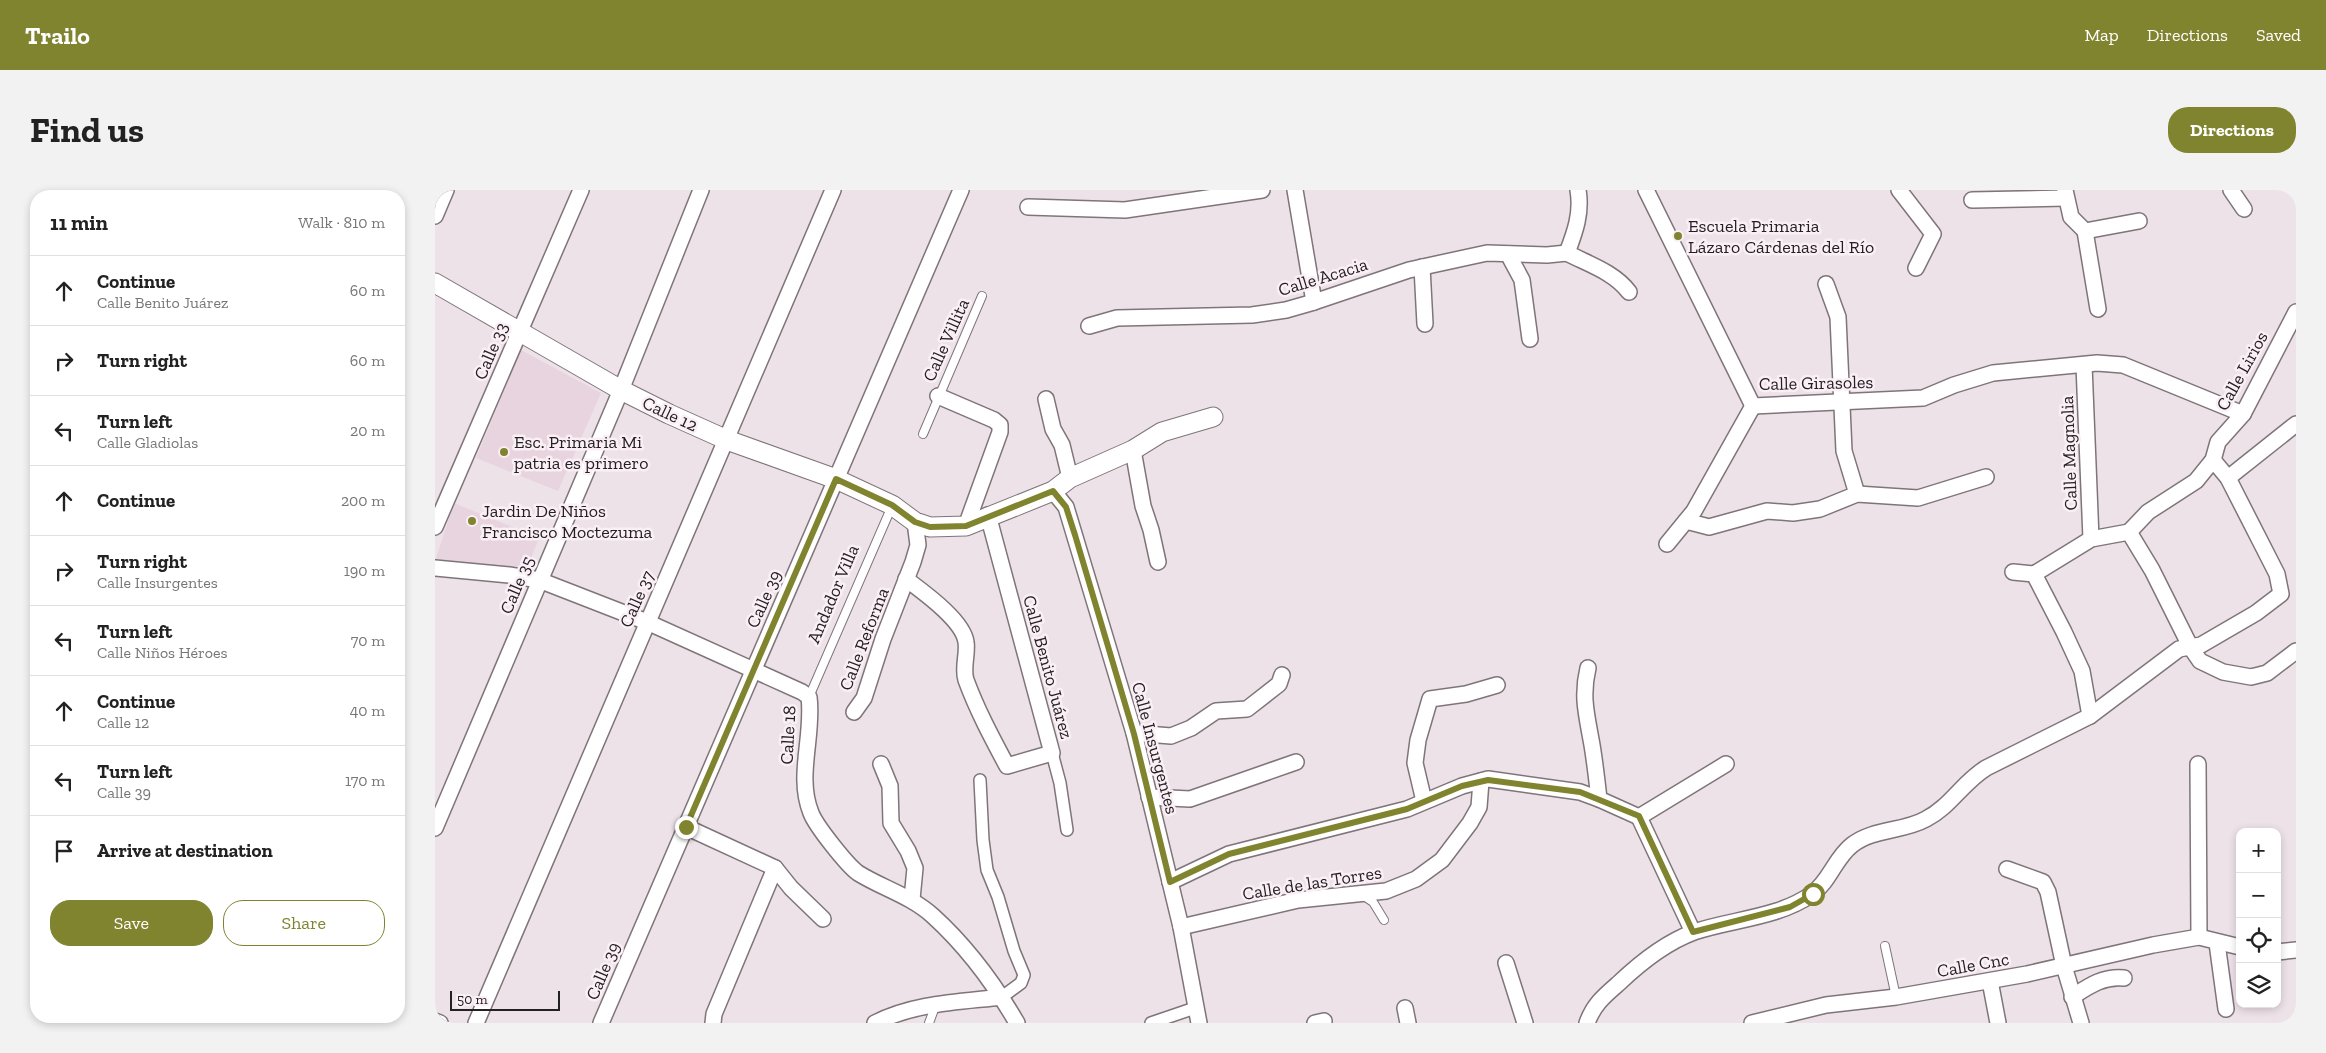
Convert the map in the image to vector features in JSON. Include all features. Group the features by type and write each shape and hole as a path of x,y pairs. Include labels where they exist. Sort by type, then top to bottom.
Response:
{"street":[{"path":"435,216 446,190"},
{"name":"Calle 33","path":"435,527 581,190"},
{"name":"Calle 35","path":"435,828 621,390 701,190"},
{"name":"Calle 37","path":"476,1023 833,190"},
{"name":"Calle 39","path":"601,1023 961,190"},
{"path":"1028,207 1125,210 1262,190"},
{"path":"1295,190 1314,302"},
{"path":"1578,190 1581,205 1577,227 1567,254 1611,275 1621,282 1629,292"},
{"name":"Calle Girasoles","path":"1646,190 1753,406 1923,398 1954,385 1993,373 2097,363 2123,365 2243,414"},
{"path":"1899,190 1933,234 1916,268"},
{"path":"2231,190 2244,209"},
{"path":"1972,200 2065,194 2071,217 2085,231 2098,309"},
{"path":"2085,231 2139,221"},
{"name":"Calle Acacia","path":"1089,326 1117,318 1252,315 1286,310 1422,267 1487,253 1567,254"},
{"path":"1508,254 1522,280 1530,339"},
{"path":"1422,267 1425,324"},
{"name":"Calle 12","path":"435,283 621,390 727,440 836,479 892,505 915,522"},
{"path":"1826,284 1838,317 1845,451 1857,494"},
{"name":"Calle Lirios","path":"2213,460 2217,442 2243,414 2296,312"},
{"name":"Calle Magnolia","path":"2084,365 2091,539"},
{"path":"938,396 994,420 1000,425 1000,432 966,526"},
{"path":"1046,399 1053,429 1062,445 1070,478"},
{"path":"1667,544 1694,511 1753,406"},
{"path":"915,522 930,527 966,526 989,515 1053,491 1070,478 1133,450 1163,432 1213,417"},
{"path":"2228,478 2296,424"},
{"path":"1133,450 1143,506 1151,530 1158,562"},
{"path":"1587,1023 1593,1007 1625,977 1670,943 1693,932 1790,907 1813,894 1828,880 1839,860 1851,845 1869,835 1908,827 1926,820 1943,809 1973,776 2089,716 2179,649 2191,648 2209,641 2281,594 2277,574 2228,478 2213,460 2196,480 2148,512 2129,532 2091,539 2034,574 2013,572"},
{"path":"1686,521 1709,527 1767,511 1793,513 1820,509 1857,494 1918,498 1986,477"},
{"name":"Calle Insurgentes","path":"1053,491 1066,507 1134,734 1181,927 1197,1016"},
{"name":"Calle Benito Juárez","path":"989,515 1060,783 1067,830"},
{"name":"Calle Reforma","path":"854,712 864,698 883,639 907,579 918,544 915,522"},
{"path":"2129,532 2152,570 2191,648 2200,661 2208,666 2232,674 2251,677 2267,673 2296,651"},
{"name":"Calle 18","path":"435,568 509,575 539,580 647,622 809,697 811,713 804,784 811,814 827,838 856,872 911,899 933,916 978,966 1002,997 1017,1023"},
{"path":"2034,574 2065,632 2082,671 2089,716"},
{"path":"907,579 942,608 962,633 966,641 965,678 981,717 1007,766 1052,753"},
{"path":"1588,668 1584,684 1585,713 1599,799"},
{"path":"1134,734 1171,736 1191,728 1216,712 1247,709 1279,684 1282,675"},
{"path":"1424,801 1415,762 1418,740 1430,700 1466,694 1497,685"},
{"path":"1149,796 1191,799 1296,762"},
{"path":"881,764 890,786 891,823 908,851 915,868 911,899"},
{"path":"1639,816 1726,764"},
{"path":"2198,764 2199,937 2236,946"},
{"path":"875,1023 886,1017 936,1004 1002,997 1021,983 1024,975 987,870 983,840 980,780"},
{"path":"1170,882 1229,854 1407,809 1462,786 1488,780 1580,792 1639,816 1693,932"},
{"name":"Calle de las Torres","path":"1181,927 1298,900 1386,891 1416,879 1442,860 1470,823 1479,807 1481,781"},
{"path":"686,827 775,868 791,888 823,919"},
{"path":"713,1023 714,1014 775,868"},
{"path":"2007,869 2043,882 2048,892 2064,966 2081,1023"},
{"name":"Calle Cnc","path":"1752,1023 1826,1005 1896,997 1990,981 2153,945 2199,937"},
{"path":"2217,943 2226,1009"},
{"path":"2281,952 2296,950"},
{"path":"1506,963 1525,1023"},
{"path":"2072,997 2098,981 2124,978"},
{"path":"1990,981 1998,1023"},
{"path":"1405,1008 1408,1023"},
{"path":"1151,1023 1197,1016"},
{"path":"435,1021 440,1023"}],"lane":[{"name":"Calle Villita","path":"923,434 982,296"},
{"name":"Andador Villa","path":"809,697 892,505"},
{"path":"1360,893 1373,902 1384,920"},
{"path":"1885,946 1896,997"},
{"path":"929,1023 936,1004"}],"shaded area":[{"path":"521,350 601,393 558,491 476,458"},
{"name":"Jardin De Niños Francisco Moctezuma","path":"454,503 539,538 527,568 435,561"}],"place":[{"name":"Escuela Primaria Lázaro Cárdenas del Río","path":"1678,236"},
{"name":"Esc. Primaria Mi patria es primero","path":"504,452"},
{"name":"Jardin De Niños Francisco Moctezuma","path":"472,521"}],"route":[{"path":"686,827 836,479 892,505 915,522 930,527 966,526 989,515 1053,491 1066,507 1075,535 1134,734 1170,882 1229,854 1407,809 1462,786 1488,780 1580,792 1639,816 1693,932 1790,907 1813,894"}]}
